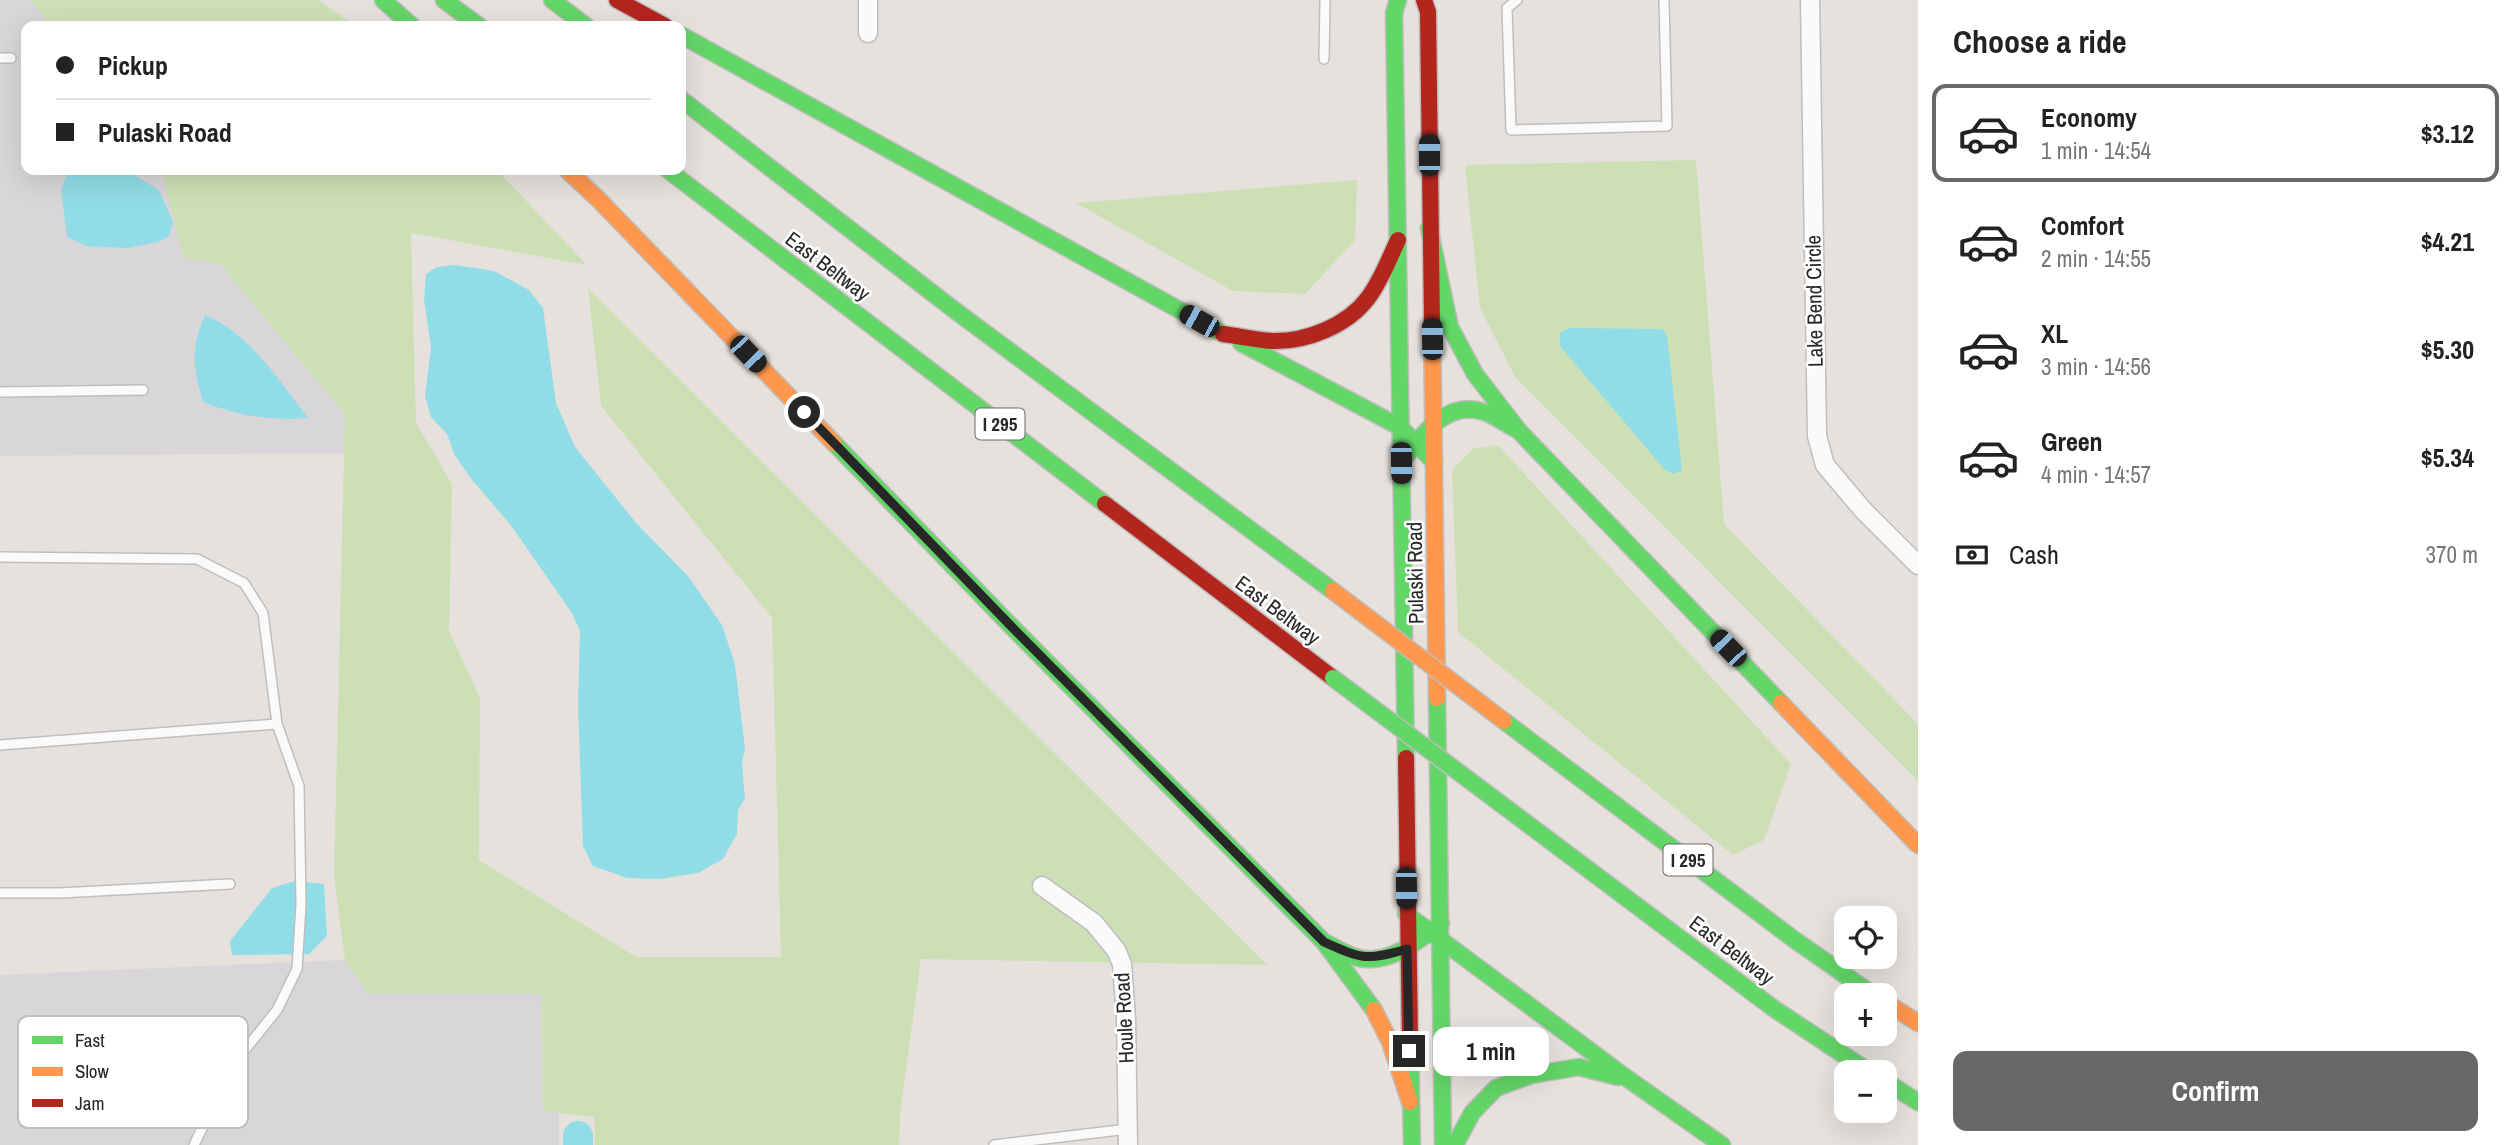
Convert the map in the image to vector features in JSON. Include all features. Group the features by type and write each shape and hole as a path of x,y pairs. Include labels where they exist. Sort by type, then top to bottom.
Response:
{"main road":[{"path":"383,0 406,21"},
{"path":"444,0 472,21"},
{"path":"552,0 579,21"},
{"path":"617,0 656,21"},
{"name":"Pulaski Road","path":"1398,0 1394,13 1406,914 1412,1145"},
{"name":"Pulaski Road","path":"1424,0 1428,12 1437,932 1443,1145"},
{"path":"686,38 1223,334 1400,427 1434,462"},
{"name":"East Beltway","path":"686,103 957,312 1857,983"},
{"path":"572,175 1011,626 1324,942 1375,1011 1390,1042 1410,1102"},
{"name":"East Beltway","path":"675,175 1333,678 1773,1008 1851,1060"},
{"path":"1429,228 1450,327 1475,374 1519,430 1918,845"},
{"path":"1223,334 1287,341 1335,325 1366,300 1398,240"},
{"path":"1401,463 1433,422 1455,410 1482,411 1519,430"},
{"path":"1406,914 1437,932 1628,1079 1722,1145"},
{"path":"1324,942 1359,958 1378,958 1407,949 1437,932"},
{"path":"1897,1010 1918,1023"},
{"path":"1455,1145 1472,1113 1496,1088 1531,1075 1579,1067 1628,1079"},
{"path":"1897,1089 1918,1102"}],"street":[{"path":"868,33 869,0"},
{"name":"Lake Bend Circle","path":"1810,0 1817,436 1825,465 1863,510 1918,565"},
{"name":"Houle Road","path":"1042,886 1094,923 1116,950 1122,964 1126,1018 1128,1137"}],"lane":[{"path":"1324,59 1325,0"},
{"path":"1517,0 1507,8 1511,130 1667,126 1664,0"},
{"path":"0,58 11,58"},
{"path":"0,392 143,390"},
{"path":"0,557 197,559 244,583 262,613 277,724 299,786 301,905 297,970 277,1010 248,1046"},
{"path":"0,745 277,724"},
{"path":"0,893 230,884"},
{"path":"194,1145 202,1128"},
{"path":"994,1145 1128,1137"}],"shaded area":[{"path":"0,0 31,0 46,21 21,21 21,175 160,175 220,264 345,415 344,453 0,456"},
{"path":"345,960 369,994 541,994 543,1110 559,1113 559,1145 0,1145 0,975"}],"green space":[{"path":"31,0 319,0 347,21 46,21"},
{"path":"1696,160 1724,524 1918,724 1918,781 1515,377 1480,308 1465,165"},
{"path":"161,175 502,175 587,265 411,233 416,423 452,484 449,631 480,698 479,860 636,957 781,957 772,618 601,406 588,288 1267,965 921,959 900,1114 899,1145 595,1145 594,1117 543,1111 541,994 368,994 345,960 334,877 345,415 220,264 184,258"},
{"path":"1357,180 1355,240 1305,294 1233,291 1076,203"},
{"path":"1498,445 1791,764 1764,840 1733,855 1458,632 1452,470 1474,448"}],"water":[{"path":"67,175 134,175 159,190 173,222 169,236 159,242 128,248 86,246 67,237 61,191"},
{"path":"455,265 494,271 529,290 543,308 556,403 575,447 637,524 688,576 722,625 735,664 745,749 742,763 745,798 738,810 737,834 723,859 698,873 659,879 627,878 593,866 583,846 578,705 580,631 572,613 510,524 472,480 454,454 447,434 431,417 425,396 431,348 424,299 426,274 437,267"},
{"path":"205,315 221,323 250,346 308,418 254,416 203,402 197,378 195,348"},
{"path":"1569,328 1662,329 1667,335 1682,470 1674,474 1665,470 1560,346 1560,333"},
{"path":"295,881 324,884 327,936 309,954 232,955 230,941 272,888"}],"waterway":[{"path":"578,1136 578,1145"}],"traffic: fast":[{"path":"383,0 406,21"},
{"path":"444,0 472,21"},
{"path":"552,0 579,21"},
{"path":"1398,0 1394,13 1406,758"},
{"path":"686,38 1223,334"},
{"path":"686,103 957,312 1333,591"},
{"path":"675,175 1105,504"},
{"path":"1429,228 1450,327 1475,374 1519,431 1781,703"},
{"path":"1241,343 1400,427 1434,462"},
{"path":"1401,463 1436,422 1458,411 1470,409 1484,412 1514,428"},
{"path":"834,443 1324,942 1374,1010"},
{"path":"1333,678 1505,807"},
{"path":"1437,698 1443,1145"},
{"path":"1504,721 1792,938 1856,983"},
{"path":"1505,807 1773,1008 1851,1060"},
{"path":"1406,914 1628,1079 1722,1145"},
{"path":"1324,942 1355,957 1379,959 1401,951 1441,923"},
{"path":"1410,1043 1412,1145"},
{"path":"1455,1145 1472,1113 1496,1088 1531,1075 1579,1067 1618,1077"},
{"path":"1897,1089 1918,1102"}],"traffic: slow":[{"path":"572,175 834,443"},
{"path":"1432,322 1437,698"},
{"path":"1333,591 1504,721"},
{"path":"1781,703 1918,845"},
{"path":"1374,1010 1390,1042 1410,1102"},
{"path":"1897,1010 1918,1023"}],"traffic: jam":[{"path":"617,0 656,21"},
{"path":"1424,0 1428,12 1432,322"},
{"path":"1223,334 1285,341 1312,335 1337,324 1349,317 1368,298 1398,240"},
{"path":"1105,504 1333,678"},
{"path":"1406,758 1410,1043"}],"route":[{"path":"804,412 1011,626 1324,942 1359,958 1378,958 1407,949 1409,1051"}]}
